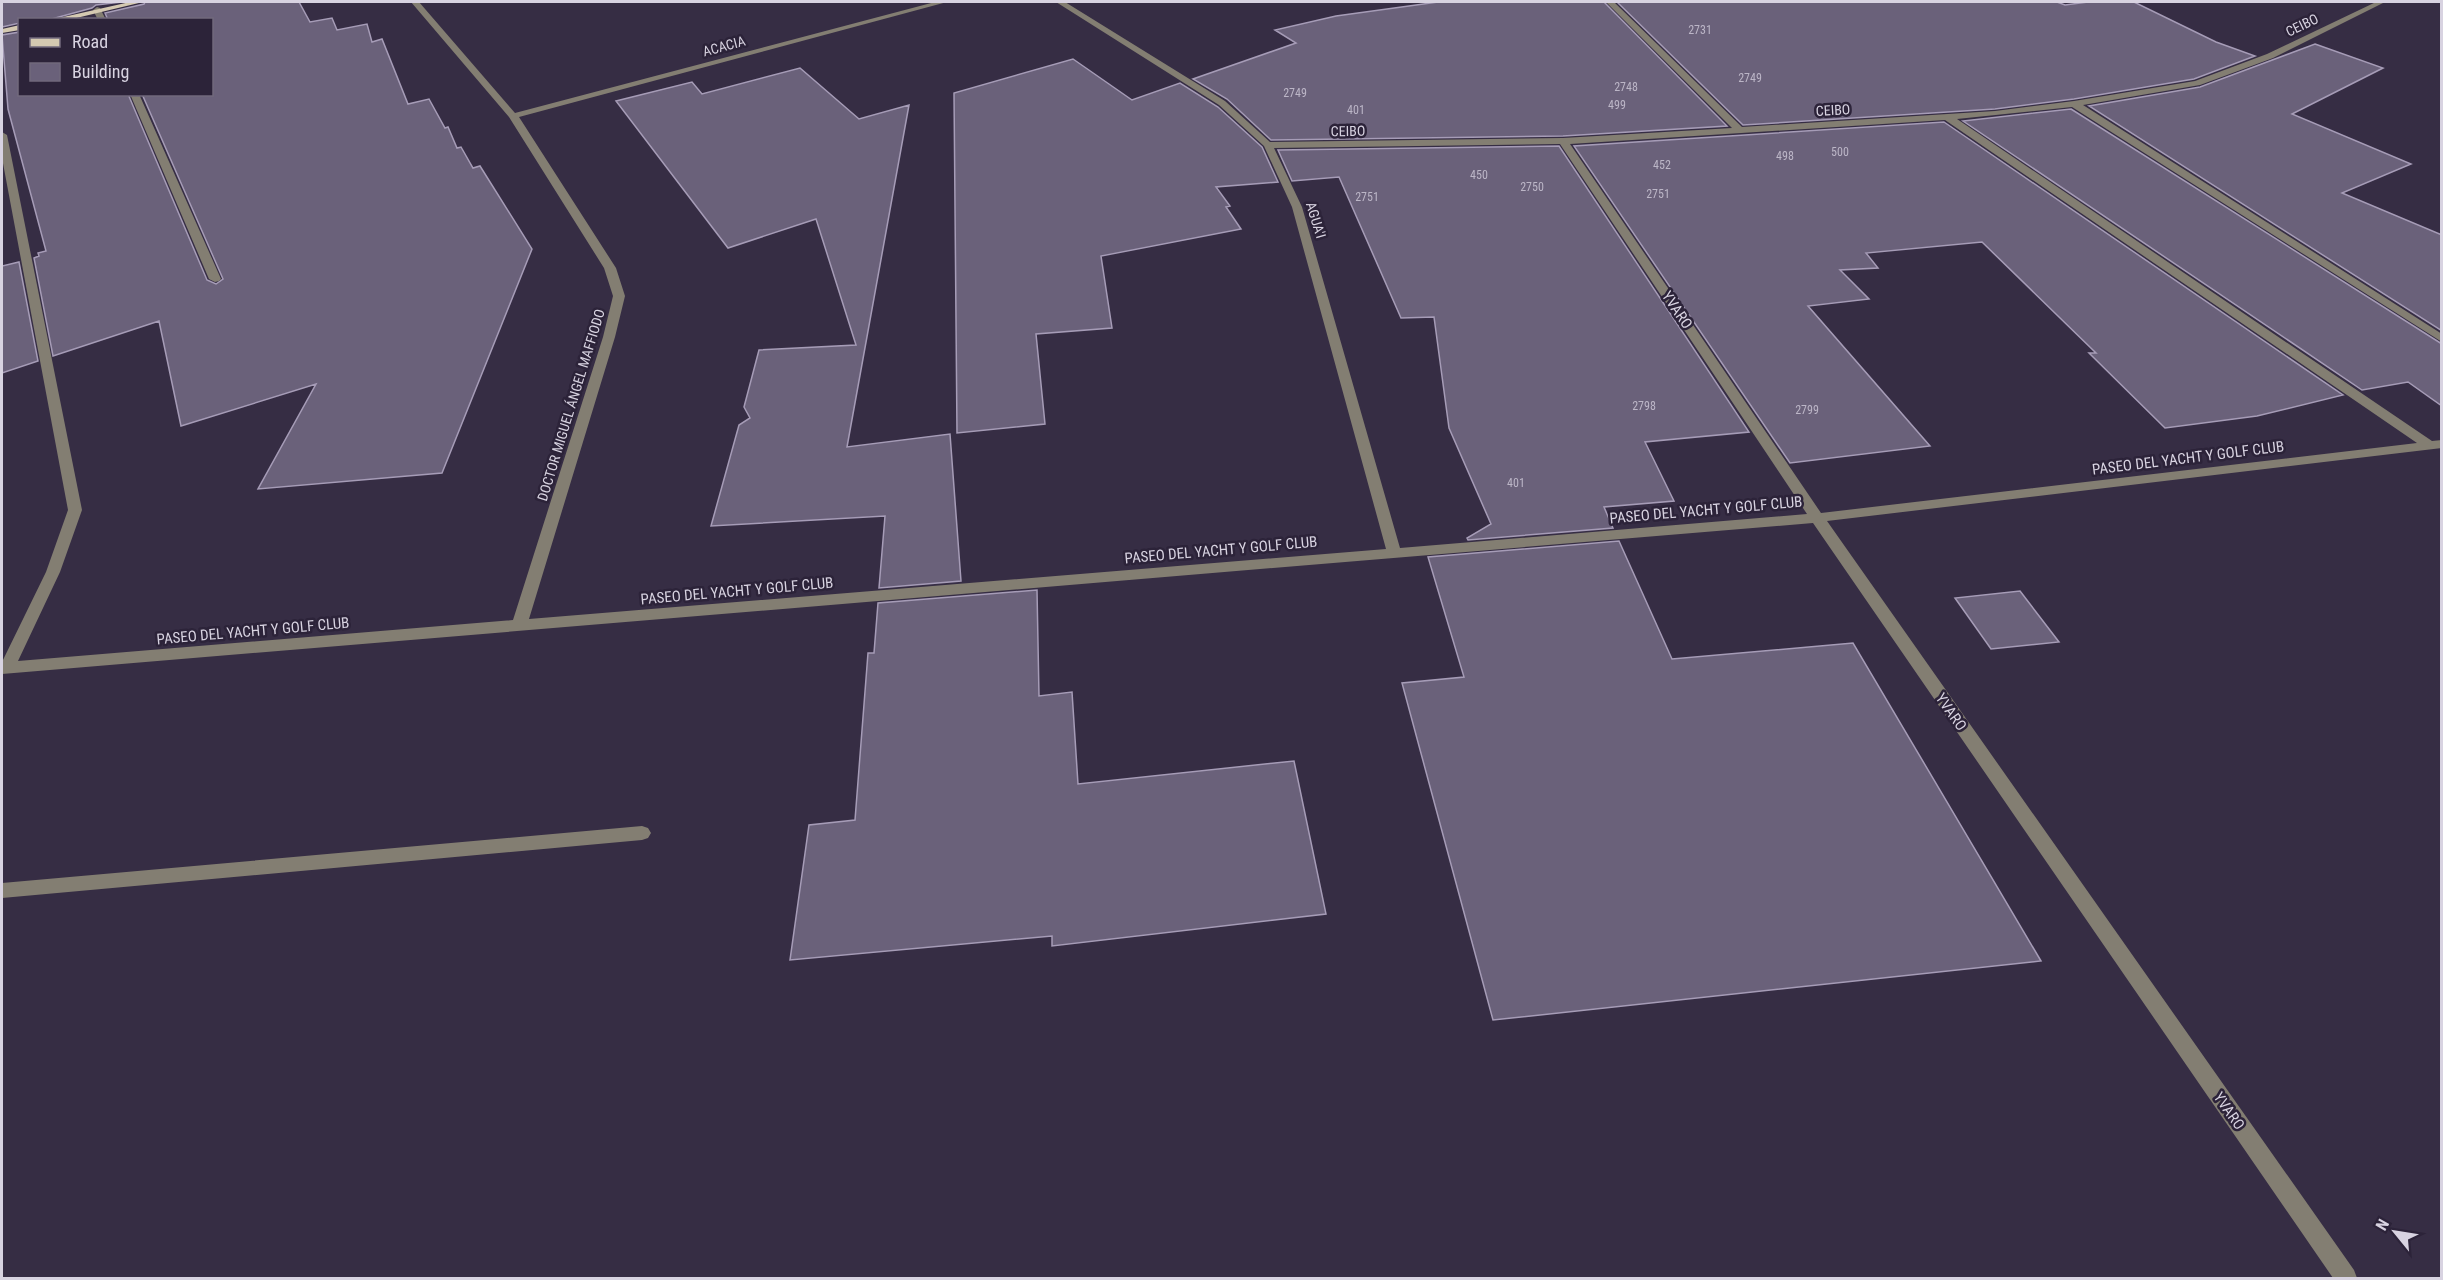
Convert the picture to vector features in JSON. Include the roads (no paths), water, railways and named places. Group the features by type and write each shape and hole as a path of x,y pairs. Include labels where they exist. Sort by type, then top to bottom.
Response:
{"main road":[{"path":"63,18 140,2"},
{"path":"2,31 18,27"}],"street":[{"name":"DOCTOR MIGUEL ÁNGEL MAFFIODO","path":"415,2 513,116 610,268 619,296 609,337 519,626"},
{"name":"ACACIA","path":"513,116 943,2"},
{"name":"AGUA'I","path":"1060,2 1222,103 1268,146 1297,207 1394,552"},
{"name":"CEIBO","path":"1268,146 1563,141 1995,114 2074,104 2197,83 2270,56 2381,2"},
{"path":"1616,3 1739,129"},
{"path":"97,10 101,18"},
{"path":"135,96 215,279"},
{"path":"2074,104 2442,339"},
{"path":"1947,117 2436,445"},
{"path":"2,135 75,510 53,572 4,668"},
{"name":"YVARO","path":"1563,141 1817,518 2346,1278"},
{"name":"PASEO DEL YACHT Y GOLF CLUB","path":"4,668 1817,518 2436,445"},
{"path":"2,891 642,833"}]}
